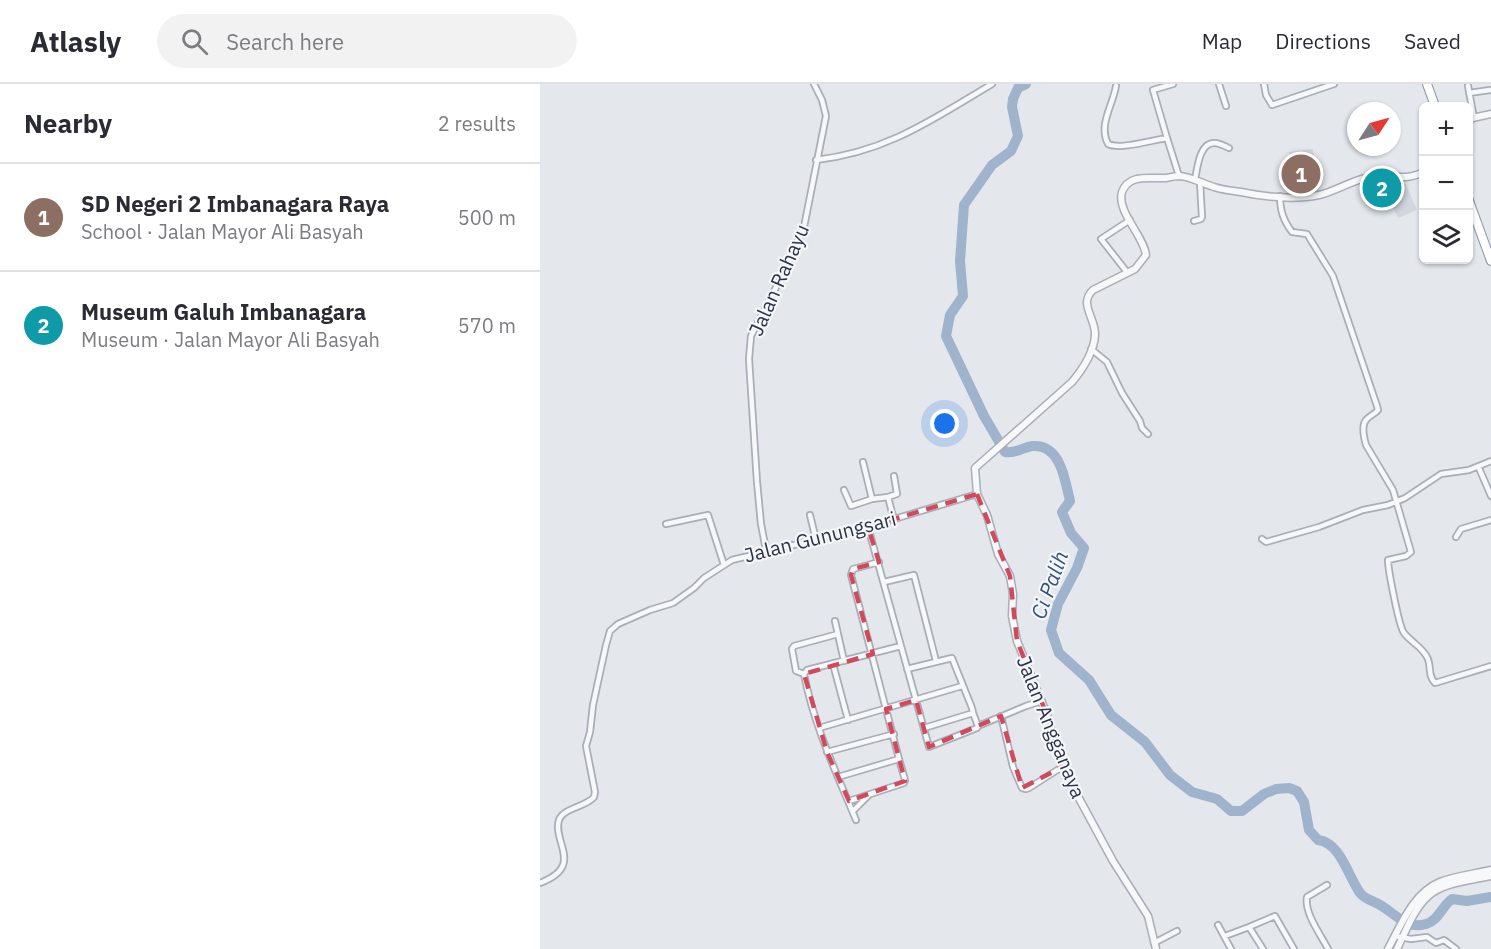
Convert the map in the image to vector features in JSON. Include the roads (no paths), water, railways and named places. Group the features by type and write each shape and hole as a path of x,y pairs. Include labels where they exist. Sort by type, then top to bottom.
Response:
{"highway":[{"path":"1427,84 1434,102"},
{"path":"1472,210 1491,261"}],"street":[{"name":"Jalan Rahayu","path":"766,550 759,507 750,385 750,348 758,320 786,268 804,227 826,116 822,100 814,84"},
{"path":"816,160 883,145 914,130 992,84"},
{"path":"1169,84 1154,88 1153,92 1179,176"},
{"path":"1219,84 1226,106"},
{"path":"1264,84 1272,105 1334,84"},
{"path":"1116,86 1115,96 1105,120 1108,144 1112,146 1130,145 1152,139 1167,138"},
{"path":"1468,86 1470,102"},
{"path":"1469,93 1490,90"},
{"path":"1473,118 1491,114"},
{"path":"1194,220 1202,217 1198,181 1200,156 1209,145 1214,143 1229,148"},
{"path":"977,494 975,468 1072,382 1082,370 1091,350 1095,331 1087,306 1088,296 1093,290 1135,269 1146,255 1141,239 1123,207 1121,196 1126,185 1138,178 1179,176 1213,187 1240,192 1280,196 1319,195 1374,176 1411,178 1419,174"},
{"path":"1280,196 1280,207 1287,226 1292,232 1307,234 1333,276 1378,410 1366,420 1363,437 1388,479 1398,502 1411,552 1406,556 1390,559 1388,568 1396,598 1399,624 1429,659 1430,676 1435,683 1491,666"},
{"path":"1127,272 1101,239 1130,220"},
{"path":"1091,350 1107,362 1122,393 1142,428 1148,434"},
{"path":"1262,539 1266,542 1284,538 1363,510 1398,502 1441,474 1479,468 1491,461"},
{"path":"863,462 872,499"},
{"path":"1479,468 1491,496"},
{"path":"843,490 851,506 872,499 888,497 897,494 894,476"},
{"name":"Jalan Gunungsari","path":"540,883 555,875 564,859 559,819 563,814 594,797 586,746 590,732 592,705 610,631 626,620 673,603 704,578 744,555 868,527 977,494"},
{"name":"Jalan Angganaya","path":"977,494 987,514 998,554 1010,576 1015,635 1050,723 1062,767 1113,861 1148,916 1155,946"},
{"path":"888,497 894,519"},
{"path":"666,524 708,515 724,565"},
{"path":"810,515 816,540"},
{"path":"1456,537 1463,529 1491,520"},
{"path":"868,527 928,745 931,747 1042,701"},
{"path":"849,801 905,782 852,572 853,569 879,562"},
{"path":"884,582 914,574 936,661"},
{"path":"835,621 844,661"},
{"path":"804,674 796,671 792,649 794,646 838,634"},
{"path":"804,674 807,670 901,646"},
{"path":"907,669 952,658 978,726"},
{"path":"833,664 848,720"},
{"path":"804,674 827,752 856,820"},
{"path":"819,728 962,686"},
{"path":"924,728 972,713"},
{"path":"1001,717 1013,767 1022,788 1026,789 1062,767"},
{"path":"827,752 894,734"},
{"path":"837,777 899,759"},
{"path":"853,811 869,795"},
{"path":"1456,881 1491,870"},
{"path":"1388,949 1426,890 1442,881 1491,876"},
{"path":"1327,885 1307,897 1306,900 1311,916 1328,949"},
{"path":"1397,949 1412,912"},
{"path":"1225,936 1275,916 1294,949"},
{"path":"1218,925 1231,949"},
{"path":"1249,927 1263,949"},
{"path":"1155,946 1177,931"},
{"path":"1396,934 1411,939 1427,937 1436,943 1444,940 1456,949"}],"waterway":[{"name":"Ci Palih","path":"1026,84 1018,88 1013,99 1012,107 1018,136 1011,151 992,165 964,205 960,261 963,296 950,315 946,336 984,416 1005,452 1033,446 1042,447 1050,451 1060,465 1070,501 1062,512 1071,533 1084,548 1077,568 1058,604 1051,630 1059,653 1089,680 1111,715 1145,742 1170,775 1192,792 1217,799 1231,811 1242,811 1264,794 1276,789 1289,788 1297,791 1304,802 1309,830 1318,840 1326,842 1338,853 1362,895 1401,920 1412,925 1426,924 1434,919 1452,899 1467,901 1491,897"}],"place":[{"name":"SD Negeri 2 Imbanagara Raya","path":"1301,174"},
{"name":"Museum Galuh Imbanagara","path":"1382,188"}]}
